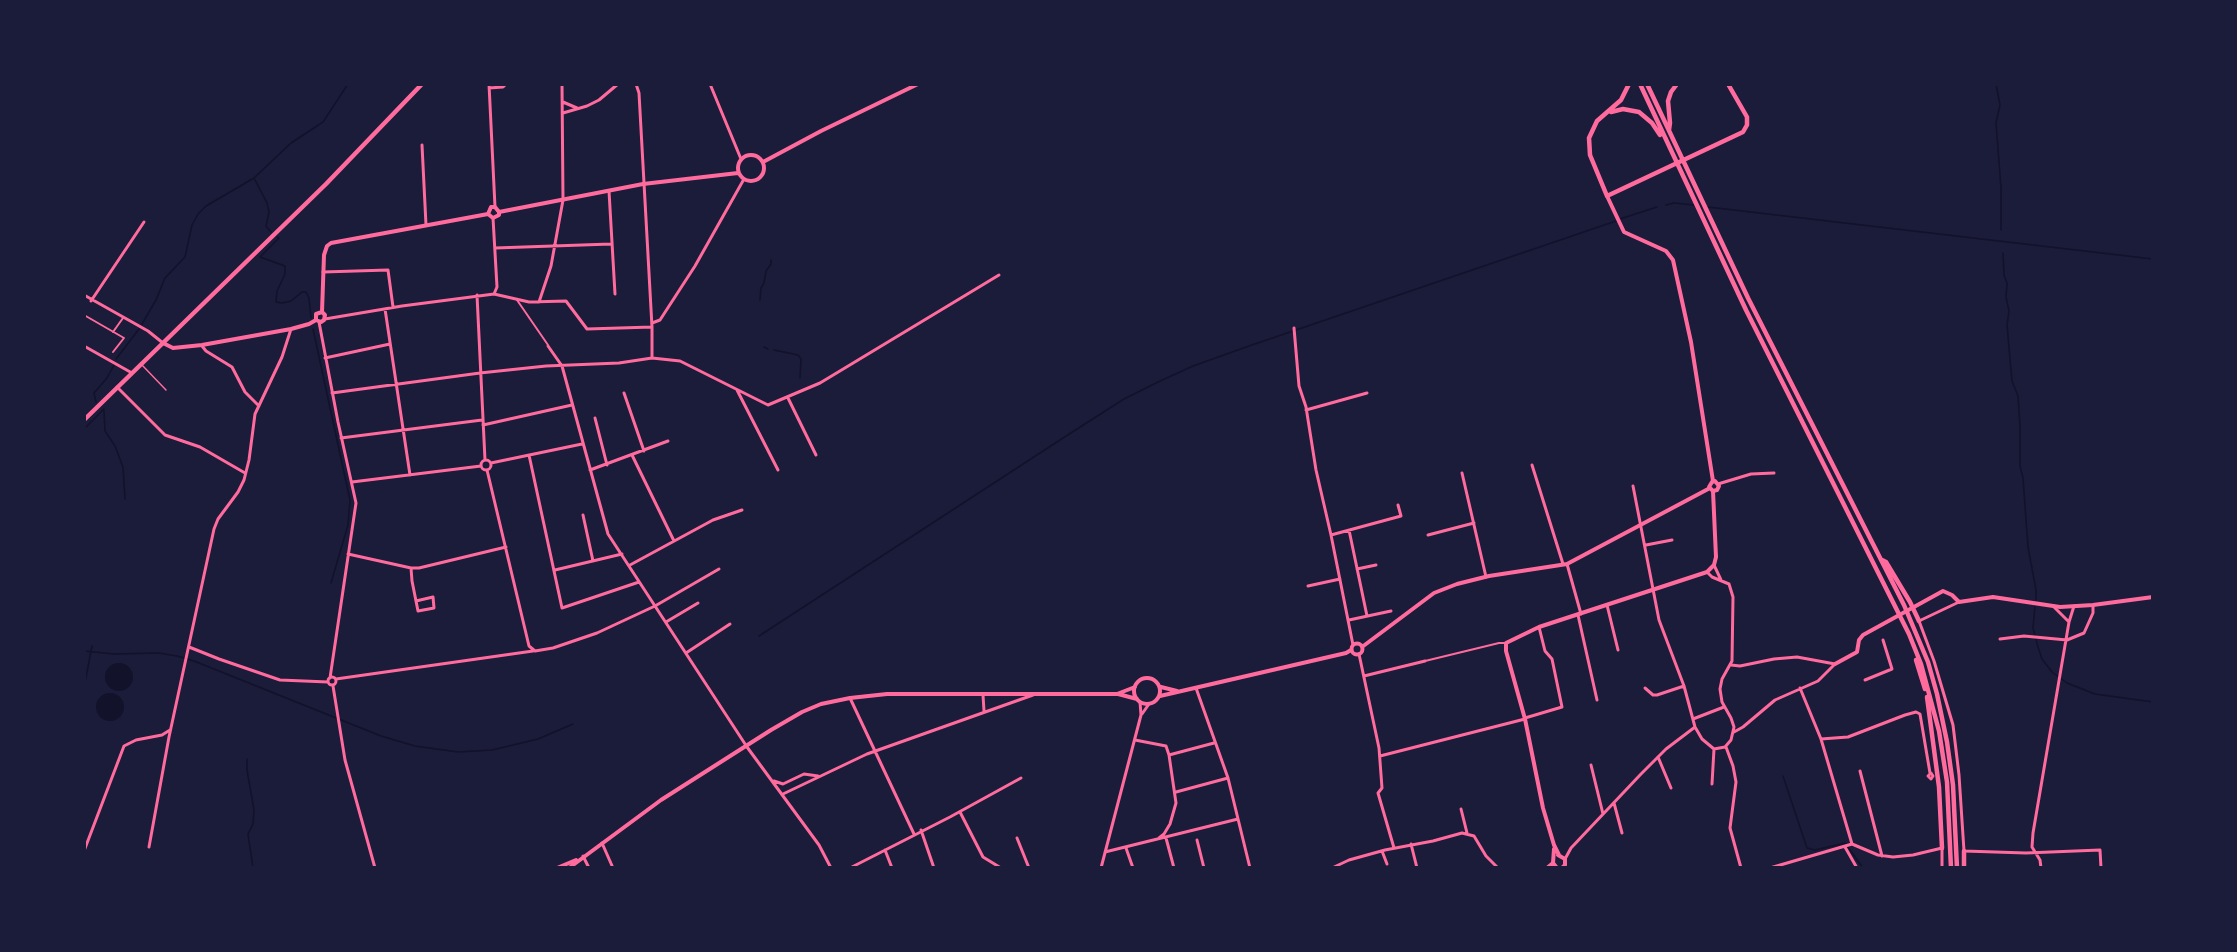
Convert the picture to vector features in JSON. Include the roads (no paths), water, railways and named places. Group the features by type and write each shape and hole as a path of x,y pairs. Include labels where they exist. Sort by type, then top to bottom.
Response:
{"main road":[{"path":"84,420 297,211 422,84"},
{"path":"1629,84 1621,100 1593,128 1589,146 1607,196 1739,135 1747,127 1748,121 1728,84"},
{"path":"1640,84 1746,310 1898,608 1921,664 1939,731 1947,782 1951,868"},
{"path":"1647,84 1702,202 1904,605 1928,662 1945,732 1953,785 1957,868"},
{"path":"1669,130 1668,101 1677,84"},
{"path":"1603,116 1623,109 1635,111 1647,118 1657,129 1684,180"},
{"path":"1880,558 1886,562 1919,621"},
{"path":"1909,634 1930,711 1941,803 1942,848"},
{"path":"1964,851 1964,868"}],"street":[{"path":"499,212 495,207 489,86 500,88 506,84"},
{"path":"539,302 551,266 563,200 562,84"},
{"path":"562,114 599,100 618,84"},
{"path":"636,84 639,93 652,358"},
{"path":"710,84 741,159 738,172 744,179 753,181 761,176 764,169 760,158 752,154 741,159"},
{"path":"763,162 918,84"},
{"path":"562,102 579,108"},
{"path":"422,145 426,225"},
{"path":"493,218 499,215 499,212 643,184 738,172"},
{"path":"84,295 174,348 291,329 318,321 323,322 325,319 393,307 494,294 517,300 539,302 566,300 587,329 652,325 660,320 695,266 744,179"},
{"path":"609,191 615,294"},
{"path":"1364,676 1506,643 1539,627 1707,572 1714,565 1716,557 1710,483 1713,481 1691,342 1670,255 1662,249 1627,234 1621,228 1607,196"},
{"path":"488,214 491,207 495,207"},
{"path":"325,319 322,312 323,272 326,249 331,243 488,214 493,218 497,287 494,294"},
{"path":"91,301 144,222"},
{"path":"495,248 611,244"},
{"path":"323,272 388,270 393,307"},
{"path":"332,393 480,373 619,363 652,358 680,361 768,405 809,389 999,275"},
{"path":"477,295 485,460 482,461 481,466"},
{"path":"517,300 562,366 608,534 747,747 819,845 831,868"},
{"path":"385,309 410,476"},
{"path":"322,312 316,314 356,503 329,680 333,686 339,735 375,868"},
{"path":"84,315 124,338 113,352"},
{"path":"113,332 123,318"},
{"path":"1101,868 1141,715 1149,704 1155,702 1160,696 1178,691 1346,654 1353,645 1316,470 1306,410 1299,386 1294,328"},
{"path":"149,847 171,729 214,529 218,519 238,492 246,473 252,425 282,357 291,329"},
{"path":"325,358 390,344"},
{"path":"202,345 206,351 232,367 245,392 259,406"},
{"path":"84,346 132,373"},
{"path":"117,387 165,435 200,447 246,473"},
{"path":"737,390 778,470"},
{"path":"624,393 644,451"},
{"path":"1306,410 1367,393"},
{"path":"788,398 816,455"},
{"path":"341,438 482,422 572,405"},
{"path":"595,418 607,465"},
{"path":"590,470 668,441"},
{"path":"485,460 491,463 582,444"},
{"path":"529,455 562,608 640,582"},
{"path":"632,455 674,541"},
{"path":"487,470 491,463"},
{"path":"1532,465 1565,564 1579,615 1597,700"},
{"path":"352,482 481,466 487,470 529,646 534,651"},
{"path":"1462,473 1486,576"},
{"path":"1713,481 1719,484 1750,474 1774,473"},
{"path":"1394,848 1378,793 1382,788 1380,756 1359,654 1362,647 1434,593 1486,576 1565,564 1712,489 1717,490 1719,484"},
{"path":"1633,486 1659,620 1684,686 1695,727 1702,739 1714,749"},
{"path":"1331,535 1401,516 1398,505"},
{"path":"630,565 713,520 742,510"},
{"path":"583,515 594,561"},
{"path":"1428,535 1474,523"},
{"path":"1349,530 1367,616"},
{"path":"1646,545 1672,540"},
{"path":"348,554 419,568 506,547"},
{"path":"555,570 622,554"},
{"path":"1357,569 1376,565"},
{"path":"1714,565 1721,580"},
{"path":"411,568 416,600 418,611 434,608 433,597 416,600"},
{"path":"189,647 219,660 280,680 329,680 519,654 554,648 597,633 656,606 719,569"},
{"path":"1707,572 1731,587 1733,597 1731,665 1722,679 1720,689 1734,732"},
{"path":"1308,586 1340,579"},
{"path":"1714,749 1725,747 1734,732 1775,700 1818,681 1835,664 1857,652 1859,640 1863,635 1941,592 1946,591 1959,602"},
{"path":"2101,868 2100,850 2026,853 1964,851 1953,724 1919,621 1959,602 1993,597 2054,606 2074,606 2153,597"},
{"path":"666,622 698,603"},
{"path":"1607,605 1618,650"},
{"path":"2000,639 2024,636 2067,640 2084,633 2093,613 2093,605"},
{"path":"2054,606 2069,622"},
{"path":"2041,868 2032,847 2033,834 2069,622 2074,606"},
{"path":"1348,621 1391,610"},
{"path":"685,653 730,624"},
{"path":"1380,756 1562,707 1552,659 1545,651 1539,627"},
{"path":"1865,680 1892,669 1882,640"},
{"path":"1506,643 1506,651 1525,718 1543,808 1558,856 1566,864"},
{"path":"1353,645 1358,644 1362,647"},
{"path":"519,654 529,646"},
{"path":"1351,650 1354,654 1359,654"},
{"path":"1731,665 1740,666 1797,657 1835,664"},
{"path":"1117,694 1135,687 1140,680 1148,678 1163,688 1178,691"},
{"path":"333,686 336,679"},
{"path":"1159,685 1160,696"},
{"path":"1645,688 1653,695 1657,695 1684,686"},
{"path":"1135,687 1141,715"},
{"path":"1196,688 1228,778 1250,868"},
{"path":"1800,688 1821,738 1852,844"},
{"path":"569,868 661,800 811,707 850,698 887,694 1117,694 1149,704"},
{"path":"983,695 984,712"},
{"path":"783,795 875,750 1035,695"},
{"path":"850,698 914,834"},
{"path":"1693,719 1724,707"},
{"path":"1821,738 1848,737 1916,712 1921,717 1930,773"},
{"path":"1547,868 1558,856 1571,848 1658,757 1695,727"},
{"path":"84,850 124,746 171,729"},
{"path":"1135,740 1166,746 1169,756 1176,803 1170,824 1164,834 1156,840"},
{"path":"1169,756 1214,743"},
{"path":"1725,747 1733,766 1736,782 1730,828 1741,868"},
{"path":"1712,784 1714,749"},
{"path":"1658,757 1671,788"},
{"path":"1591,765 1603,814"},
{"path":"1860,771 1882,856"},
{"path":"770,779 783,784 804,774 820,776"},
{"path":"850,868 1021,778"},
{"path":"1176,792 1228,778"},
{"path":"1614,803 1622,833"},
{"path":"1461,809 1467,833"},
{"path":"960,812 983,857 1001,868"},
{"path":"1105,852 1238,819"},
{"path":"921,830 934,868"},
{"path":"1332,868 1349,860 1382,851 1467,833 1478,840 1486,856 1498,868"},
{"path":"1017,838 1029,868"},
{"path":"1166,838 1174,868"},
{"path":"1197,840 1204,868"},
{"path":"602,843 613,868"},
{"path":"1411,844 1418,868"},
{"path":"1770,868 1808,855 1852,844 1882,856 1913,855 1942,848 1942,868"},
{"path":"1845,847 1857,868"},
{"path":"1126,848 1133,868"},
{"path":"1562,868 1566,864 1571,848"},
{"path":"885,849 892,868"},
{"path":"1382,851 1387,864"},
{"path":"557,868 581,857"},
{"path":"581,857 589,868"},
{"path":"1552,863 1556,868"}],"lane":[{"path":"141,364 166,390"}],"waterway":[{"path":"142,324 165,278 185,257 192,225 198,214 206,206 254,178 291,143 323,122 348,84"},
{"path":"1996,84 2000,105 1996,123 2001,188 2001,230"},
{"path":"254,178 267,203 269,212 266,226 271,232"},
{"path":"1666,205 1674,203 1694,205"},
{"path":"1620,219 1657,207"},
{"path":"1708,207 2153,259"},
{"path":"759,636 1124,399 1158,382 1193,366 1249,346 1616,221"},
{"path":"277,237 279,238 260,257 285,266 285,274 277,291 276,302 291,301 302,292 306,292 309,298 311,318"},
{"path":"2003,253 2009,311 2007,325 2012,381 2018,396 2020,466 2036,600"},
{"path":"760,300 761,288 771,260"},
{"path":"116,359 139,329"},
{"path":"313,329 350,500 348,525 331,583"},
{"path":"764,347 768,349"},
{"path":"774,350 798,355 801,359 800,378"},
{"path":"96,402 94,393 107,378 114,365"},
{"path":"84,429 104,409"},
{"path":"104,411 105,431 115,446 123,467 125,499"},
{"path":"2035,606 2033,628 2042,659 2052,672 2067,683 2095,694 2153,702"},
{"path":"84,688 92,646"},
{"path":"84,651 114,654 159,653 177,656 381,736 415,746 458,752 492,750 538,739 573,724"},
{"path":"247,759 254,810 253,824 248,834 253,868"},
{"path":"1783,776 1807,848 1815,850 1845,843 1863,868"}]}
